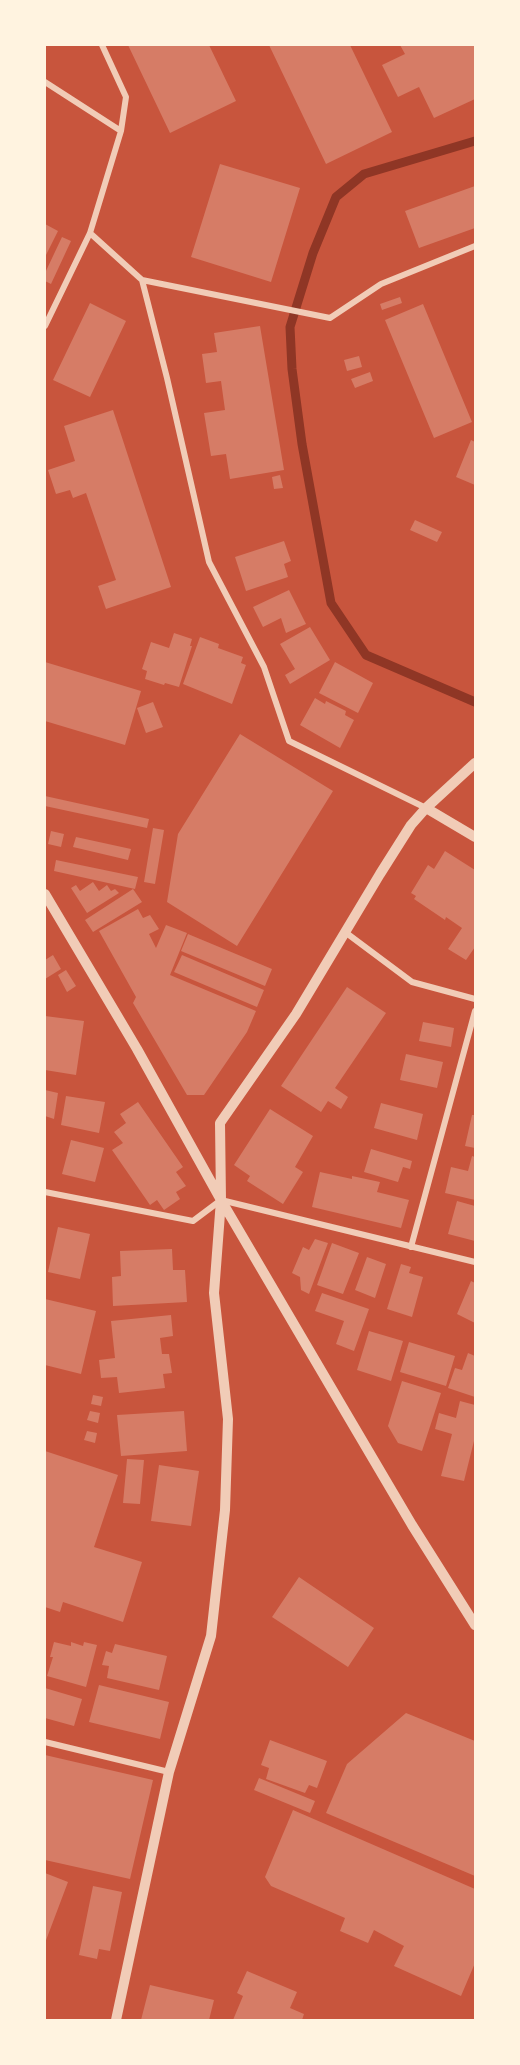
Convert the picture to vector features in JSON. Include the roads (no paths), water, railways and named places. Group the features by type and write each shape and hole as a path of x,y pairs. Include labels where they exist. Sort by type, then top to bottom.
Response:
{"street":[{"path":"45,326 90,233 122,131 126,97 102,45"},
{"path":"45,82 122,131"},
{"path":"90,233 142,280 330,318 381,284 475,246"},
{"path":"142,280 168,378 209,562 264,667 289,741 426,808 475,837"},
{"path":"116,2020 169,1772 211,1636 225,1510 228,1419 214,1293 221,1200 220,1123 296,1014 411,825 475,763"},
{"path":"45,894 406,1515 475,1625"},
{"path":"345,932 412,982 475,999"},
{"path":"411,1247 475,1011"},
{"path":"45,1192 193,1221 221,1200"},
{"path":"221,1200 475,1262"},
{"path":"45,1742 169,1772"}],"waterway":[{"path":"475,141 364,174 336,197 313,253 290,327 292,369 302,444 331,603 366,655 475,702"}]}
